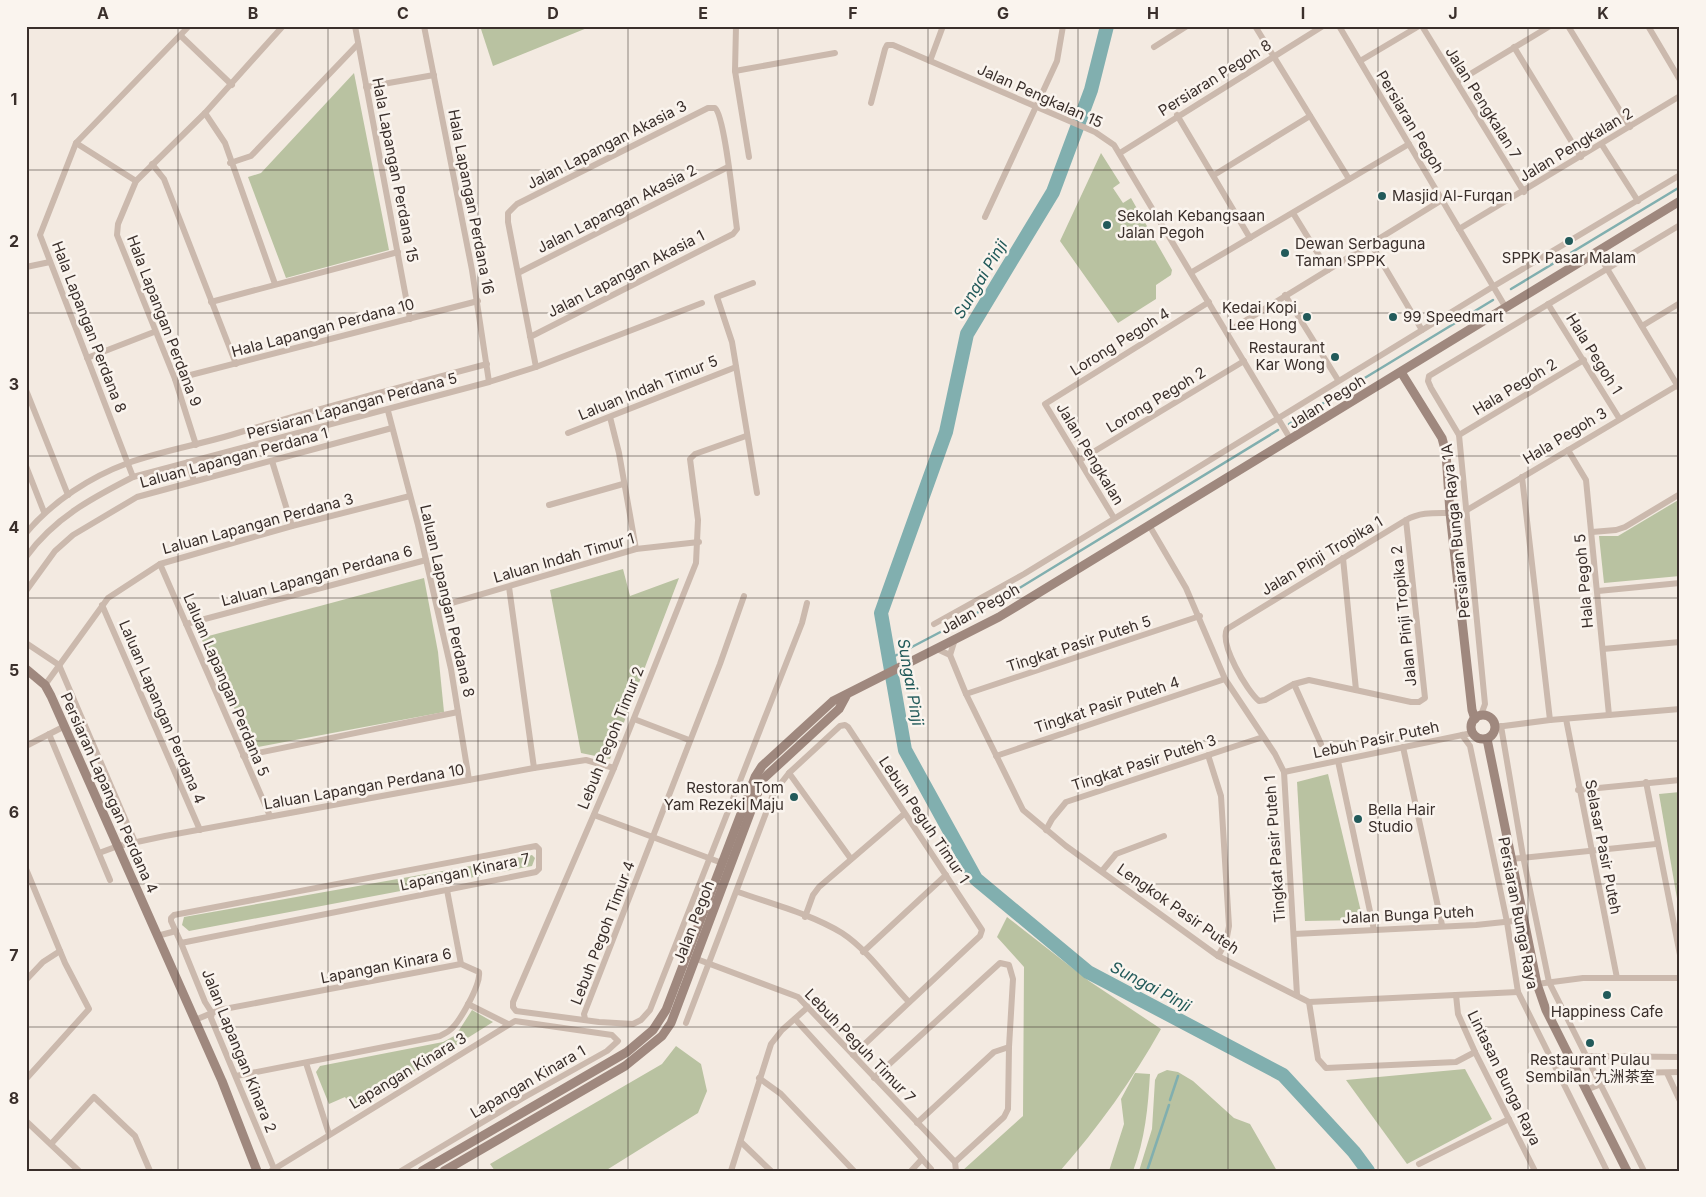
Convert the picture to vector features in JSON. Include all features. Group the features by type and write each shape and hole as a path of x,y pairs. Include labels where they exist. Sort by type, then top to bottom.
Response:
{"street":[{"name":"Hala Lapangan Perdana 8","path":"133,476 40,235 76,143 189,26"},
{"name":"Hala Lapangan Perdana 9","path":"196,445 175,380 154,332 117,235 118,224 136,181 232,85 283,26"},
{"name":"Hala Lapangan Perdana 15","path":"356,26 410,318"},
{"name":"Hala Lapangan Perdana 16","path":"424,26 478,301 489,382"},
{"path":"736,26 735,70 749,158"},
{"path":"930,61 943,26"},
{"path":"985,217 1058,61 1063,26"},
{"path":"1154,47 1187,26"},
{"path":"1255,26 1349,179"},
{"name":"Persiaran Pegoh 8","path":"1120,153 1177,115 1323,26"},
{"name":"Persiaran Pegoh","path":"1339,26 1506,308"},
{"path":"1360,61 1420,26"},
{"name":"Jalan Pengkalan 7","path":"1420,26 1457,82 1524,192"},
{"path":"1457,82 1550,26"},
{"path":"1568,26 1630,127"},
{"path":"1648,26 1680,80"},
{"path":"181,36 232,85"},
{"path":"230,163 251,156 358,44"},
{"name":"Jalan Pengkalan 15","path":"870,104 887,45 893,45 1095,132 1120,153 1291,440"},
{"path":"1514,47 1582,157"},
{"path":"735,70 835,53"},
{"path":"366,87 434,75"},
{"name":"Jalan Pengkalan 2","path":"1459,229 1524,192 1680,96"},
{"name":"Jalan Lapangan Akasia 3","path":"518,273 508,222 508,213 517,204 708,108 715,108 719,111 728,167"},
{"path":"205,113 225,143 230,163 274,284"},
{"path":"1177,115 1250,238"},
{"path":"1214,175 1310,116"},
{"path":"76,143 136,181"},
{"path":"1192,272 1409,144"},
{"path":"1602,145 1638,201"},
{"path":"152,164 164,179 236,364"},
{"name":"Jalan Lapangan Akasia 1","path":"530,337 733,234 737,229 728,167"},
{"name":"Jalan Lapangan Akasia 2","path":"518,273 728,167"},
{"name":"Jalan Pegoh","path":"934,624 986,596 1279,418 1338,380 1680,175"},
{"path":"1227,332 1442,200"},
{"name":"Jalan Pegoh","path":"444,1171 626,1066 662,1036 671,1023 763,779 839,708 846,696 999,617 1680,201"},
{"path":"1293,213 1328,270"},
{"name":"Persiaran Bunga Raya 1A","path":"1478,717 1485,704 1459,435 1431,388 1428,381 1429,376 1680,225"},
{"path":"1371,244 1422,330"},
{"path":"211,302 398,252"},
{"path":"1597,252 1679,387"},
{"path":"26,267 50,262"},
{"path":"518,273 536,367"},
{"path":"752,283 717,297 732,342 746,436 757,493"},
{"path":"1285,295 1338,380"},
{"name":"Hala Lapangan Perdana 10","path":"175,380 478,301"},
{"name":"Lorong Pegoh 4","path":"1045,404 1209,302"},
{"path":"1642,326 1680,302"},
{"name":"Persiaran Lapangan Perdana 5","path":"26,557 43,535 62,518 88,500 133,476 489,382 536,367 702,303"},
{"name":"Hala Pegoh 1","path":"1548,304 1619,418"},
{"path":"87,358 154,332"},
{"name":"Hala Pegoh 2","path":"1459,435 1584,360"},
{"name":"Lorong Pegoh 2","path":"1080,460 1244,361"},
{"path":"1411,389 1413,373 1420,361"},
{"path":"26,533 44,512 68,495 128,463 196,445 310,410 487,364"},
{"name":"Laluan Indah Timur 5","path":"568,433 736,367"},
{"path":"1401,372 1442,438 1446,453 1450,513 1478,717 1471,728 1472,733 1478,738 1487,739 1499,727 1609,714 1680,709"},
{"path":"1388,381 1411,389"},
{"name":"Hala Pegoh 3","path":"1467,510 1619,418 1679,387"},
{"path":"26,390 68,495"},
{"name":"Jalan Pengkalan","path":"1045,404 1114,518"},
{"name":"Laluan Lapangan Perdana 8","path":"388,410 438,607 469,780"},
{"path":"610,417 619,453 636,549"},
{"name":"Laluan Lapangan Perdana 1","path":"26,591 55,551 72,535 137,497 392,428"},
{"name":"Lebuh Pegoh Timur 2","path":"584,1019 516,1011 512,1007 614,768 696,563 699,542 698,520 690,459 695,454 746,436"},
{"name":"Hala Pegoh 5","path":"1568,450 1586,480 1609,714"},
{"path":"272,461 292,526"},
{"path":"188,462 194,481"},
{"path":"26,466 44,512"},
{"path":"1522,477 1550,720"},
{"path":"549,505 623,484"},
{"path":"1592,532 1616,530 1626,527 1680,494"},
{"name":"Laluan Lapangan Perdana 3","path":"45,684 102,605 113,593 160,564 292,526 410,496"},
{"name":"Jalan Pinji Tropika 1","path":"1294,684 1265,700 1259,701 1240,678 1227,645 1225,633 1227,629 1406,520 1414,516 1430,513 1450,513"},
{"name":"Jalan Pinji Tropika 2","path":"1356,690 1411,702 1419,702 1425,698 1406,520"},
{"name":"Tingkat Pasir Puteh 1","path":"1149,525 1200,616 1226,679 1275,754 1284,772 1297,995"},
{"name":"Laluan Indah Timur 1","path":"438,607 636,549 699,542"},
{"path":"1321,744 1294,684 1308,680 1356,690 1343,558"},
{"name":"Laluan Lapangan Perdana 6","path":"186,624 426,560"},
{"name":"Laluan Lapangan Perdana 5","path":"160,564 270,816"},
{"path":"1598,591 1680,583"},
{"path":"509,587 534,768"},
{"name":"Lebuh Pegoh Timur 4","path":"744,596 720,664 584,1014 584,1019 634,1024 641,1020 650,1010 802,623 807,603"},
{"name":"Laluan Lapangan Perdana 4","path":"102,605 200,830"},
{"name":"Tingkat Pasir Puteh 5","path":"966,694 1200,616"},
{"path":"936,649 950,655 955,639"},
{"path":"26,642 59,665 135,842"},
{"path":"1603,649 1680,642"},
{"name":"Lengkok Pasir Puteh","path":"950,655 966,694 1023,810 1046,830 1102,872 1218,956 1309,1002"},
{"name":"Persiaran Lapangan Perdana 4","path":"26,669 45,684 65,726 222,1081 257,1171"},
{"name":"Tingkat Pasir Puteh 4","path":"996,756 1226,679"},
{"path":"422,1171 627,1052 653,1030 660,1021 680,974 754,777 762,766 834,701 846,696"},
{"path":"243,756 458,712"},
{"path":"1478,717 1492,718 1499,727 1549,982 1644,1171"},
{"path":"634,719 689,740"},
{"name":"Selasar Pasir Puteh","path":"1566,719 1578,790 1617,978"},
{"name":"Jalan Pegoh","path":"686,1023 777,787 789,773 840,726 844,725"},
{"name":"Lebuh Peguh Timur 1","path":"844,725 982,930 980,936 909,1002"},
{"path":"26,746 65,726"},
{"name":"Lebuh Pasir Puteh","path":"1284,772 1472,733"},
{"name":"Persiaran Lapangan Perdana 4","path":"49,734 110,880"},
{"name":"Persiaran Bunga Raya","path":"1462,735 1470,746 1507,922 1518,992 1608,1171"},
{"name":"Tingkat Pasir Puteh 3","path":"1046,830 1052,819 1066,802 1263,737"},
{"name":"Persiaran Bunga Raya","path":"1487,739 1537,984 1546,1010 1627,1171"},
{"path":"1403,747 1442,925"},
{"path":"1208,755 1221,796 1229,926 1226,942 1218,956"},
{"name":"Laluan Lapangan Perdana 10","path":"99,853 135,842 534,768 586,760 614,768"},
{"path":"1338,761 1374,930"},
{"path":"789,773 851,859"},
{"path":"1578,790 1680,780"},
{"path":"1646,782 1656,844 1678,935 1680,955"},
{"path":"806,917 813,895 851,859 904,814"},
{"path":"594,815 722,863 725,871 724,884"},
{"path":"1102,872 1116,854 1164,836"},
{"path":"1511,859 1523,856 1656,844"},
{"path":"722,863 730,857 739,845"},
{"name":"Lapangan Kinara 7","path":"176,932 171,921 171,918 174,916 527,847 536,846 539,849 540,869 536,872 181,943"},
{"path":"26,869 30,884 60,951 76,986 88,1005 88,1012 26,1079"},
{"path":"863,952 946,875"},
{"path":"447,890 461,964"},
{"path":"738,892 806,917 842,934 863,952 909,1002 853,1055"},
{"name":"Jalan Bunga Puteh","path":"1294,934 1523,920"},
{"path":"157,936 176,932 181,943"},
{"path":"680,974 694,958 693,940"},
{"name":"Jalan Lapangan Kinara 2","path":"181,943 212,1013 211,1018 273,1170"},
{"path":"26,980 43,962 60,951"},
{"name":"Lebuh Peguh Timur 7","path":"694,958 798,997 955,1162"},
{"path":"874,1078 1000,963 1009,965 1013,979 1006,1113 955,1162 956,1171"},
{"name":"Lapangan Kinara 6","path":"195,1020 212,1013 461,964 474,969 480,976 468,1004 451,1030 440,1036 236,1076"},
{"path":"1537,984 1617,978 1680,978"},
{"path":"1475,1052 1456,1062 1326,1068 1318,1059 1309,1002 1518,992"},
{"name":"Lintasan Bunga Raya","path":"1456,994 1458,1014 1535,1171"},
{"path":"468,1004 508,1024"},
{"path":"731,1171 771,1044 808,1007"},
{"path":"795,1020 932,1169"},
{"name":"Lapangan Kinara 1","path":"401,1171 523,1098 607,1051 618,1041 612,1035 515,1021 508,1024"},
{"name":"Lapangan Kinara 3","path":"273,1170 508,1024"},
{"path":"918,1123 994,1052 1009,1047"},
{"path":"1587,1056 1680,1058"},
{"path":"306,1063 329,1134"},
{"path":"1586,1090 1629,1073 1680,1072"},
{"path":"1667,1073 1680,1101"},
{"path":"760,1078 781,1094 854,1171"},
{"path":"50,1144 94,1097 135,1136 150,1171"},
{"path":"1419,1164 1509,1119"},
{"path":"26,1121 79,1171"},
{"path":"741,1142 771,1171"},
{"path":"911,1171 922,1159"}],"green space":[{"path":"480,26 592,26 493,66"},
{"path":"354,73 389,250 286,278 248,177 261,173"},
{"path":"1101,153 1120,183 1113,188 1123,203 1131,198 1172,270 1171,275 1156,285 1156,299 1118,323 1060,241"},
{"path":"1680,499 1680,576 1604,583 1599,536 1618,536"},
{"path":"623,569 630,596 679,578 610,759 581,753 550,590"},
{"path":"424,578 438,652 444,712 253,748 201,638"},
{"path":"1328,774 1363,920 1305,921 1297,782"},
{"path":"1680,792 1680,916 1659,794"},
{"path":"532,855 535,858 532,866 189,931 182,925 184,917"},
{"path":"1007,917 1089,981 1161,1029 1114,1103 1060,1171 962,1171 1023,1116 1024,967 997,937"},
{"path":"472,1010 493,1022 353,1110 345,1097 329,1104 316,1072 320,1066 443,1042 456,1035"},
{"path":"676,1046 701,1064 707,1091 698,1113 605,1171 495,1171 490,1164 662,1064"},
{"path":"1465,1069 1492,1119 1407,1164 1346,1080"},
{"path":"1167,1070 1178,1072 1193,1081 1234,1118 1250,1124 1277,1171 1139,1171 1152,1129 1155,1080 1158,1074"},
{"path":"1135,1073 1150,1074 1147,1111 1140,1147 1133,1171 1109,1171 1124,1124 1121,1099"}],"waterway":[{"name":"Sungai Pinji","path":"1107,26 1091,90 1053,192 967,334 946,432 881,613 905,750 976,879 1088,972 1283,1075 1354,1152 1368,1171"},
{"path":"1511,289 1680,187"},
{"path":"1289,424 1493,300"},
{"path":"889,659 990,606 1278,430"},
{"path":"1170,1100 1178,1076"},
{"path":"1147,1171 1169,1105"}],"place":[{"name":"Masjid Al-Furqan","path":"1382,196"},
{"name":"Sekolah Kebangsaan Jalan Pegoh","path":"1107,225"},
{"name":"SPPK Pasar Malam","path":"1569,241"},
{"name":"Dewan Serbaguna Taman SPPK","path":"1285,253"},
{"name":"Kedai Kopi Lee Hong","path":"1307,317"},
{"name":"99 Speedmart","path":"1393,317"},
{"name":"Restaurant Kar Wong","path":"1335,357"},
{"name":"Restoran Tom Yam Rezeki Maju","path":"794,797"},
{"name":"Bella Hair Studio","path":"1358,819"},
{"name":"Happiness Cafe","path":"1607,995"},
{"name":"Restaurant Pulau Sembilan 九洲茶室","path":"1590,1043"}]}
